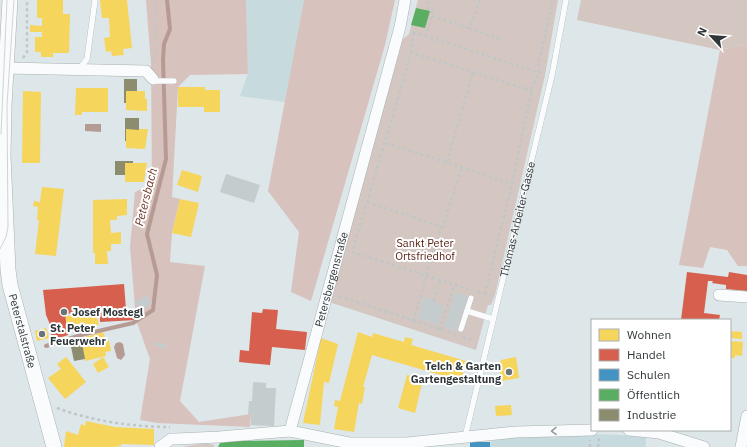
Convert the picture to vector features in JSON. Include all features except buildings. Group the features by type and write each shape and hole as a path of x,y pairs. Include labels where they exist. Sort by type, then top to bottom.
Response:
{"street":[{"name":"Peterstalstraße","path":"10,0 2,155 6,228 4,269 10,285 54,447"},
{"name":"Petersbergenstraße","path":"290,431 400,27 405,0"},
{"path":"6,68 80,68 152,76"},
{"path":"0,243 6,228"},
{"path":"718,295 747,298"},
{"path":"741,447 747,416"},
{"path":"160,447 171,439 290,431 349,443 407,443 516,432 591,430"},
{"path":"639,431 659,433 704,447"}],"lane":[{"path":"80,68 87,59 95,0"},
{"name":"Thomas-Arbeiter-Gasse","path":"465,437 552,75 566,0"},
{"path":"152,76 174,81"},
{"path":"461,329 471,298"},
{"path":"467,311 493,319"}],"path":[{"path":"24,56 27,52 27,0"},
{"path":"152,76 155,59 155,0"},
{"path":"426,37 432,16 432,11 427,8 428,0"},
{"path":"469,28 480,0"},
{"path":"484,294 512,184 532,91 539,73 538,62 542,54 553,0"},
{"path":"432,16 502,40"},
{"path":"350,260 386,143 414,32 545,74"},
{"path":"410,52 532,91"},
{"path":"447,162 473,72"},
{"path":"386,143 512,184"},
{"path":"413,321 441,227 443,227 462,167"},
{"path":"367,202 441,227"},
{"path":"352,252 473,291 471,298"},
{"path":"434,301 440,280"},
{"path":"440,330 454,285"},
{"path":"341,290 339,297 473,340"},
{"path":"54,408 99,420 157,427 174,427"}],"shaded area":[{"path":"146,0 246,0 248,74 190,75 178,87 172,197 180,199 172,233 170,262 205,266 180,401 199,422 251,414 250,427 157,423 140,420 150,359 136,320 130,247 135,192 152,184 151,64"},
{"path":"246,0 304,0 285,102 240,96 248,74"},
{"path":"304,0 395,0 385,45 311,301 291,292 299,232 268,191"},
{"path":"747,44 747,266 738,266 727,250 710,247 703,268 679,265 720,50"},
{"path":"85,124 101,124 101,132 85,131"},
{"path":"120,342 123,344 125,355 121,360 117,358 114,347 116,343"},
{"path":"590,434 646,436 646,447 490,447 490,442 502,438"}],"green space":[{"name":"Sankt Peter Ortsfriedhof","path":"418,0 558,0 545,75 495,295 491,305 488,305 476,350 329,302 403,39 409,34"},
{"path":"581,0 747,0 747,44 720,50 577,20"},
{"path":"205,443 214,445 214,447 182,447"}],"waterway":[{"name":"Petersbach","path":"46,346 81,335 133,323 153,310 157,275 147,234 166,159 163,60 164,44 170,29 167,0"}],"tram line":[{"path":"1,134 7,0"},
{"path":"0,249 6,237 8,227 7,105 14,0"}],"place":[{"name":"Josef Mostegl","path":"64,312"},
{"name":"St. Peter Feuerwehr","path":"42,334"},
{"name":"Teich & Garten Gartengestaltung","path":"509,372"}]}
